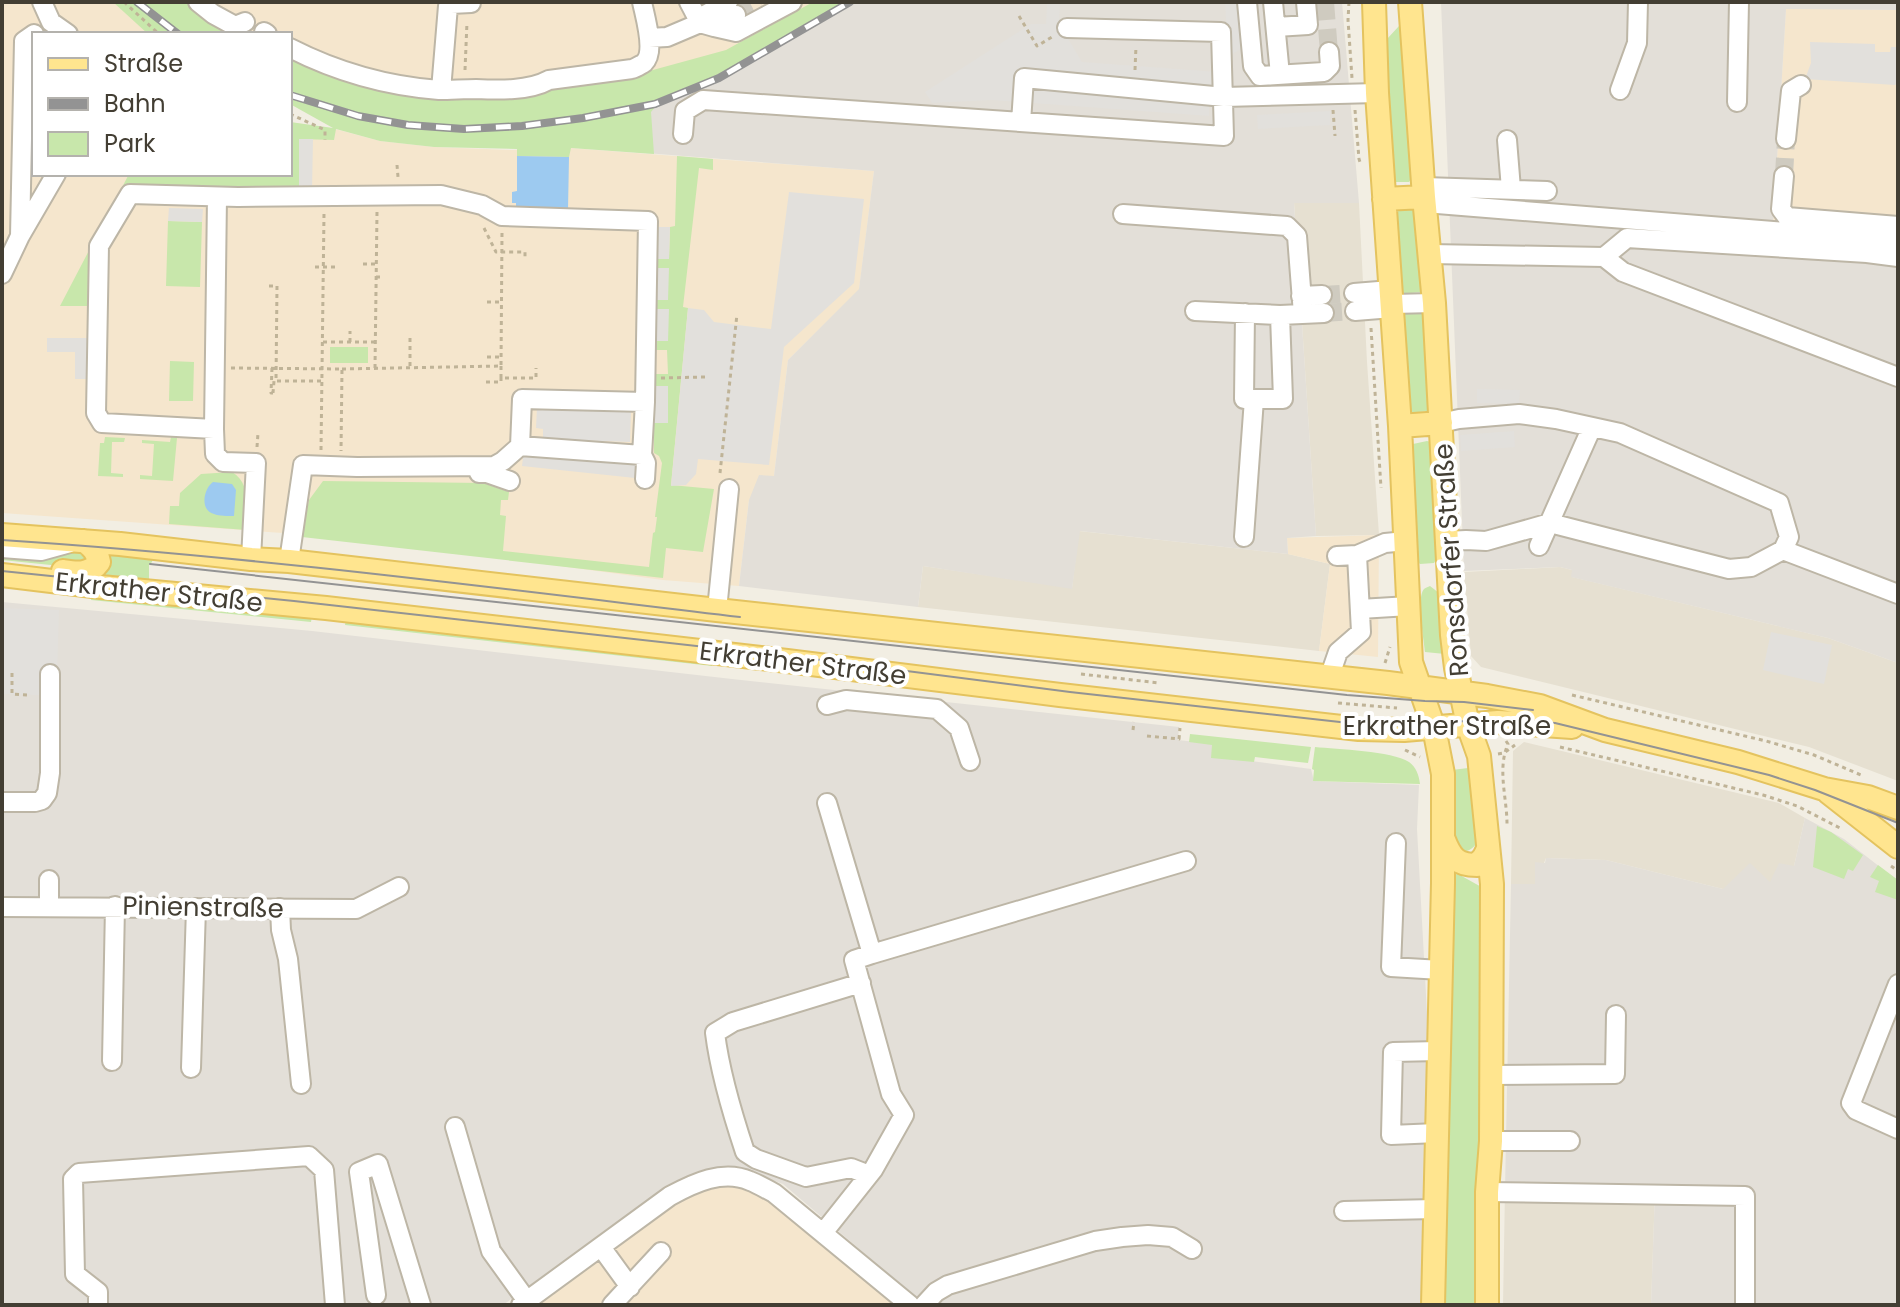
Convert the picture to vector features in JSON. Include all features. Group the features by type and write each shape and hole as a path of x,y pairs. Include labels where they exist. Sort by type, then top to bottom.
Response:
{"main road":[{"name":"Ronsdorfer Straße","path":"1374,2 1384,199 1376,303 1400,426 1411,662 1434,728 1443,774 1433,1305"},
{"name":"Ronsdorfer Straße","path":"1410,2 1434,303 1449,592 1456,668 1468,725 1479,756 1492,884 1487,1305"},
{"path":"1384,199 1424,195"},
{"path":"1400,426 1441,423"},
{"name":"Erkrather Straße","path":"2,535 289,561 1329,678 1391,693 1420,688 1462,693 1540,706 1605,730 1738,762 1898,808"},
{"path":"2,565 89,572 99,562 95,551 83,541"},
{"name":"Erkrather Straße","path":"2,575 418,619 1359,729 1404,730 1468,725 1502,730 1532,723 1605,730"},
{"path":"1408,597 1416,578 1431,575 1439,578 1449,592"},
{"path":"1391,693 1411,662"},
{"path":"1420,688 1443,712 1468,725"},
{"path":"1479,756 1502,730"},
{"name":"Erkrather Straße","path":"1824,789 1890,853"},
{"path":"1443,839 1451,856 1460,863 1477,865 1488,849"}],"street":[{"path":"42,2 51,22 65,32"},
{"path":"198,2 235,26 245,22"},
{"path":"292,49 322,64 393,84 441,90 539,86 549,80 632,69 644,63 650,55 642,2"},
{"path":"689,2 705,17 736,32 792,2"},
{"path":"1247,2 1253,66 1260,76 1324,72 1330,66 1329,52"},
{"path":"1273,2 1280,75"},
{"path":"1276,27 1308,25 1306,2"},
{"path":"1620,90 1637,43 1638,2"},
{"path":"1737,102 1739,2"},
{"path":"441,90 448,6 470,3"},
{"path":"649,38 667,37 705,17 732,8"},
{"path":"37,32 51,22"},
{"path":"683,134 685,111 703,100 1224,136 1221,32 1067,28"},
{"path":"20,236 24,41 32,35"},
{"path":"480,72 484,78 512,80 539,76 549,80"},
{"path":"1021,122 1024,78 1224,97 1377,93"},
{"path":"1786,139 1791,91 1801,85"},
{"path":"1507,140 1511,189"},
{"path":"2,274 55,176"},
{"path":"1784,176 1781,209 1787,217 1898,226"},
{"path":"1424,195 1511,189 1547,191"},
{"path":"214,429 102,423 96,413 99,246 130,194 350,202 441,195 482,205 502,216 648,221 642,455 646,463 645,479"},
{"path":"1424,195 1898,241"},
{"path":"217,197 215,454 223,462 256,463 251,559"},
{"path":"1123,214 1287,226 1297,236 1302,305"},
{"path":"1604,257 1627,238 1898,257"},
{"path":"1430,254 1604,257 1623,272 1898,377"},
{"path":"1376,303 1434,303"},
{"path":"1195,311 1280,315 1302,305 1323,304"},
{"path":"1245,313 1244,399 1283,399 1280,315"},
{"path":"520,446 522,399 645,402"},
{"path":"1244,537 1254,399"},
{"path":"1441,423 1519,414 1620,433 1779,503 1789,537 1783,550 1751,567 1729,569 1550,523 1486,541 1447,541"},
{"path":"1539,546 1592,427"},
{"path":"302,472 486,470 503,461 520,446 642,455"},
{"path":"289,561 303,465 328,459 357,467 486,470 510,481"},
{"path":"717,610 724,482"},
{"name":"Erkrather Straße","path":"2,548 41,551 83,541"},
{"path":"1337,556 1357,555 1385,543 1406,541"},
{"path":"1783,550 1898,594"},
{"path":"1329,678 1338,652 1361,632 1357,555"},
{"path":"1360,609 1408,597"},
{"path":"2,802 35,802 42,800 47,793 50,773 50,674"},
{"path":"827,705 846,700 937,709 959,728 970,761"},
{"path":"827,803 872,954"},
{"path":"1396,843 1391,967 1441,970"},
{"path":"904,1115 891,1094 854,960 1186,861"},
{"path":"49,880 49,907"},
{"name":"Pinienstraße","path":"2,907 356,909 399,887"},
{"path":"112,1061 115,906"},
{"path":"191,1068 196,908"},
{"path":"280,908 301,1084"},
{"path":"861,983 733,1022 715,1033 721,1069 745,1152 806,1177 851,1168 869,1175"},
{"path":"1898,984 1851,1103 1856,1110 1898,1129"},
{"path":"1490,1075 1615,1074 1616,1015"},
{"path":"1437,1133 1391,1135 1393,1052 1439,1051"},
{"path":"823,1233 869,1175 904,1115 924,1110"},
{"path":"455,1127 491,1251 524,1303 670,1196 694,1183 728,1177 750,1180 774,1193 910,1305"},
{"path":"1491,1141 1570,1141"},
{"path":"98,1305 98,1292 75,1274 73,1179 79,1173 309,1156 324,1170 335,1305"},
{"path":"376,1295 359,1172 378,1164 421,1305"},
{"path":"1487,1192 1745,1196 1745,1305"},
{"path":"1344,1211 1435,1209"},
{"path":"924,1305 948,1285 1095,1241 1148,1235 1172,1237 1192,1249"},
{"path":"601,1247 630,1287"},
{"path":"612,1305 661,1252"}],"path":[{"path":"124,2 157,32"},
{"path":"1349,2 1348,20 1362,168"},
{"path":"465,89 470,3"},
{"path":"1019,16 1037,46 1067,28"},
{"path":"1348,20 1355,20"},
{"path":"1133,89 1137,30"},
{"path":"1332,94 1335,136"},
{"path":"292,115 325,130 325,140"},
{"path":"324,204 322,381 328,459"},
{"path":"375,368 377,208"},
{"path":"479,224 485,229 496,252 525,252 525,258"},
{"path":"486,382 501,382 502,244"},
{"path":"363,264 376,264"},
{"path":"315,267 338,267"},
{"path":"376,277 384,277"},
{"path":"269,286 283,286"},
{"path":"272,368 271,393 276,381 277,286"},
{"path":"487,302 502,302"},
{"path":"1376,303 1382,497"},
{"path":"724,482 737,314"},
{"path":"350,331 350,342"},
{"path":"410,338 410,367"},
{"path":"323,342 375,342"},
{"path":"487,357 501,357"},
{"path":"215,368 501,366"},
{"path":"501,378 536,378 536,368"},
{"path":"328,459 342,369"},
{"path":"646,378 705,377"},
{"path":"276,381 322,381"},
{"path":"1387,658 1392,639"},
{"path":"12,673 12,694 28,695 28,698"},
{"path":"1081,674 1159,683"},
{"path":"1338,703 1397,710 1391,693"},
{"name":"Erkrather Straße","path":"1566,693 1766,741 1814,755 1866,777"},
{"path":"1147,736 1179,739 1180,724"},
{"name":"Erkrather Straße","path":"1502,730 1508,744 1504,753 1523,739"},
{"name":"Erkrather Straße","path":"1551,745 1763,795 1797,806 1844,831"},
{"path":"1890,853 1898,871"}],"shaded area":[{"path":"2,2 123,2 155,32 32,32 32,176 292,176 292,122 380,141 434,147 511,150 570,148 874,171 859,290 788,360 774,476 749,500 739,586 663,580 283,533 2,513"},
{"path":"140,2 841,2 668,96 292,96 292,32 175,32"},
{"path":"841,2 1342,2 1359,203 1294,203 1316,536 1287,538 1288,554 1080,531 1072,589 923,566 918,607 739,586 749,500 759,475 774,476 788,360 859,289 874,171 569,147"},
{"path":"1225,2 1239,2 1243,48 1228,56"},
{"path":"1441,2 1898,2 1898,10 1786,9 1773,225 1898,234 1898,663 1828,638 1571,577 1572,570 1560,567 1464,571"},
{"path":"1047,4 1060,4 1059,24 1082,62 1218,72 1218,79 1209,96 1209,116 992,100 932,103 925,92 1031,24 1046,24"},
{"path":"1786,8 1898,10 1898,234 1773,225"},
{"path":"1810,42 1875,44 1875,52 1890,52 1891,47 1898,47 1898,82 1895,85 1805,79 1811,63"},
{"path":"1330,111 1330,125 1258,129 1257,115"},
{"path":"299,139 313,139 312,191 299,191"},
{"path":"789,192 864,199 854,283 784,347 769,465 698,459 696,474 686,485 671,486 688,308 704,310 714,322 771,329"},
{"path":"1294,202 1359,203 1379,535 1316,536"},
{"path":"169,208 203,209 202,222 168,221"},
{"path":"656,227 670,227 669,259 656,259"},
{"path":"655,268 669,268 668,300 655,300"},
{"path":"655,309 669,309 668,341 655,341"},
{"path":"47,338 88,338 88,379 75,379 75,352 47,352"},
{"path":"655,386 668,386 668,423 654,423"},
{"path":"1477,389 1520,390 1519,404 1477,403"},
{"path":"537,407 631,410 630,442 543,439 543,429 536,428"},
{"path":"1514,431 1515,447 1461,451 1460,435"},
{"path":"524,450 637,462 635,478 522,466"},
{"path":"1079,531 1288,554 1330,564 1319,651 918,607 923,566 1072,588"},
{"path":"1379,535 1378,657 1319,651 1330,564 1288,554 1287,538"},
{"path":"1560,567 1572,570 1572,577 1828,638 1898,663 1898,781 1809,747 1481,667 1471,656 1464,572"},
{"path":"2,602 312,631 1179,727 1178,740 1214,744 1213,756 1311,769 1314,781 1419,785 1417,829 1431,1087 1423,1305 925,1305 783,1184 740,1168 698,1171 664,1188 503,1305 2,1305"},
{"path":"2,608 59,610 57,674 40,673 40,695 2,694"},
{"path":"1771,632 1832,645 1824,684 1763,670"},
{"path":"1524,742 1779,803 1805,818 1794,866 1770,883 1723,889 1606,860 1546,858 1535,885 1511,884 1513,751"},
{"path":"1805,818 1844,839 1898,881 1898,1305 1651,1305 1655,1191 1505,1190 1511,884 1535,884 1535,862 1545,863 1546,858 1606,860 1723,889 1750,863 1770,882 1779,863 1794,866"},
{"path":"731,1179 765,1192 902,1305 526,1305 673,1198"},
{"path":"1505,1190 1655,1191 1651,1305 1503,1305"}],"green space":[{"path":"113,2 193,2 237,32 146,32"},
{"path":"813,2 844,2 717,75 661,100 651,112 654,154 571,148 569,157 517,156 517,149 434,147 380,141 336,129 334,140 300,139 299,191 125,188 89,255 89,306 60,306 128,176 292,176 292,122 333,128 292,105 292,59 346,80 480,94 555,89 631,76 726,50"},
{"path":"1402,26 1414,175 1409,182 1394,182 1386,50 1387,39"},
{"path":"677,156 713,159 713,170 699,168 683,307 688,308 671,485 714,489 703,552 666,548 663,578 302,537 309,500 323,481 483,483 509,492 508,500 501,500 500,515 506,516 503,551 649,567 662,463 654,453 654,423 667,423 667,386 655,386 655,374 668,374 667,350 655,350 655,341 668,341 655,309 655,300 669,268 655,268 656,259 669,259 670,227 675,226"},
{"path":"1400,209 1416,209 1422,292 1401,294 1396,214"},
{"path":"168,221 202,222 200,287 166,286"},
{"path":"1423,311 1429,411 1409,413 1402,312"},
{"path":"330,347 368,347 368,363 330,363"},
{"path":"170,361 194,362 193,401 169,401"},
{"path":"105,437 125,438 124,442 112,442 111,473 123,474 123,477 98,476 100,443 104,443"},
{"path":"171,437 177,438 173,481 140,479 140,475 152,476 154,444 142,443 142,440 170,442"},
{"path":"1431,442 1438,556 1434,563 1420,564 1411,449 1413,444"},
{"path":"232,472 243,483 245,490 246,530 169,524 170,506 179,506 180,493 201,474"},
{"path":"80,549 89,557 80,568 2,560 2,552"},
{"path":"111,552 153,555 149,565 149,583 97,576 106,569"},
{"path":"1430,586 1439,593 1445,654 1425,652 1421,601 1424,589"},
{"path":"91,594 312,616 311,622 91,600"},
{"path":"346,619 713,661 712,666 345,625"},
{"path":"1190,734 1311,747 1308,763 1255,757 1254,762 1211,758 1212,745 1189,742"},
{"path":"1315,747 1401,758 1414,766 1420,784 1313,781"},
{"path":"1468,768 1478,841 1470,850 1463,851 1454,843 1452,836 1452,770"},
{"path":"1817,826 1863,855 1853,871 1848,869 1844,879 1813,867"},
{"path":"1878,865 1898,880 1898,900 1875,892 1879,881 1870,877"},
{"path":"1458,874 1485,889 1477,1305 1445,1305 1452,875"}],"water":[{"path":"517,156 569,157 568,210 516,209 516,203 512,203 512,192 517,191"},
{"path":"213,482 232,484 236,490 234,516 216,515 206,508 205,494"}],"tunnel":[{"path":"736,15 760,2"},
{"path":"1325,2 1329,52"},
{"path":"1784,176 1786,139"},
{"path":"1322,295 1354,293"},
{"path":"1324,313 1355,311"}],"tram line":[{"path":"2,540 279,564 740,617"},
{"path":"150,564 1347,695 1464,702 1533,710"},
{"path":"2,571 813,659 1349,723 1389,726 1497,719 1555,723 1769,775 1898,823"}],"railway":[{"path":"137,2 175,32"},
{"path":"292,96 358,116 408,125 464,129 583,118 655,104 719,78 850,2"}]}
